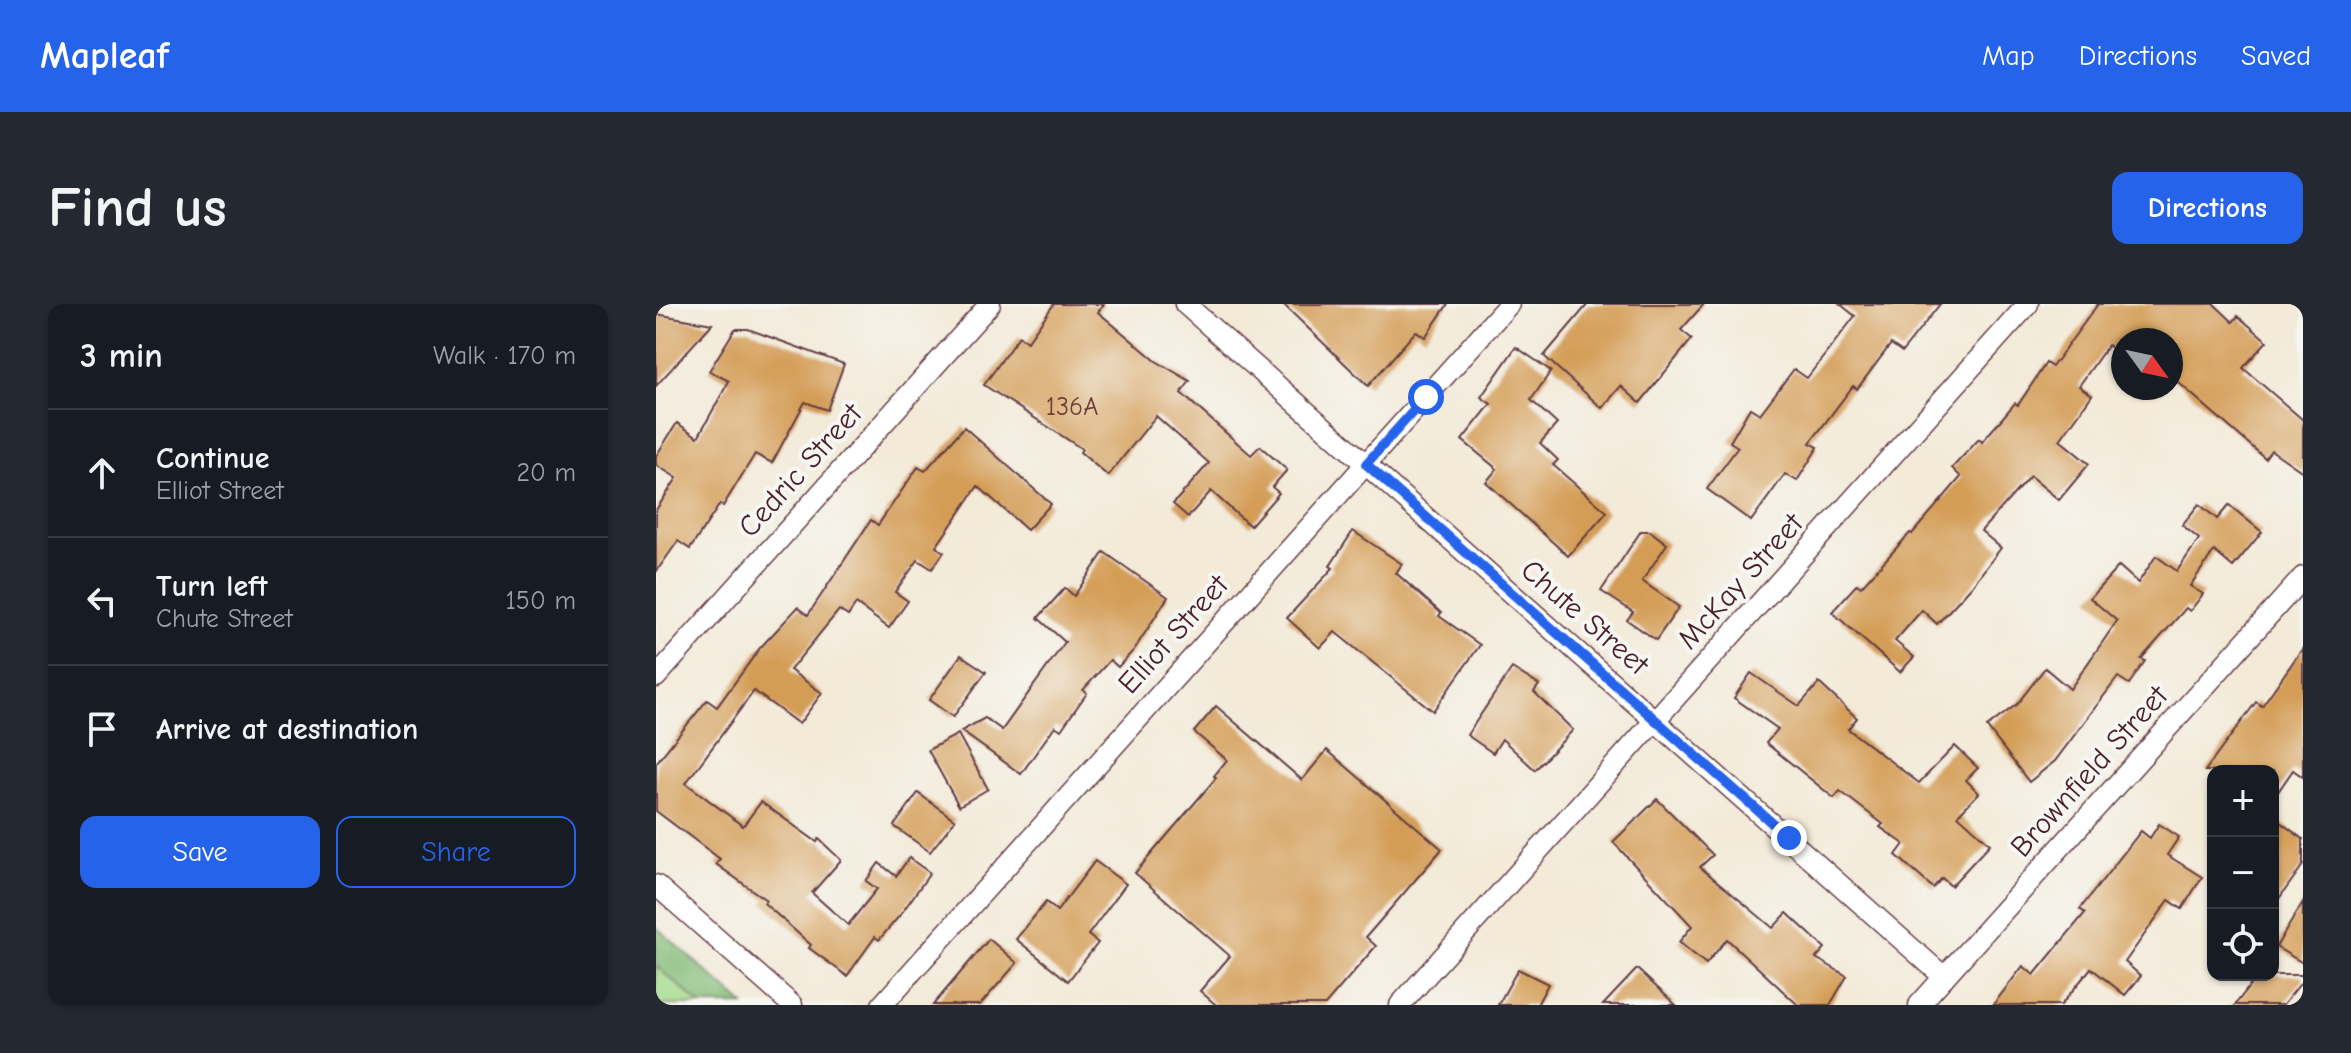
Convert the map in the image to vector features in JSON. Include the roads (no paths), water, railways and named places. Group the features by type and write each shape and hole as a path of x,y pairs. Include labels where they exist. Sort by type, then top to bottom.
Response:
{"street":[{"name":"Cedric Street","path":"656,677 990,304"},
{"name":"Chute Street","path":"1185,304 1944,977"},
{"name":"Elliot Street","path":"882,1005 1509,304"},
{"name":"McKay Street","path":"1400,1005 2028,304"},
{"name":"Brownfield Street","path":"1919,1005 2303,577"},
{"path":"656,885 792,1005"}]}
